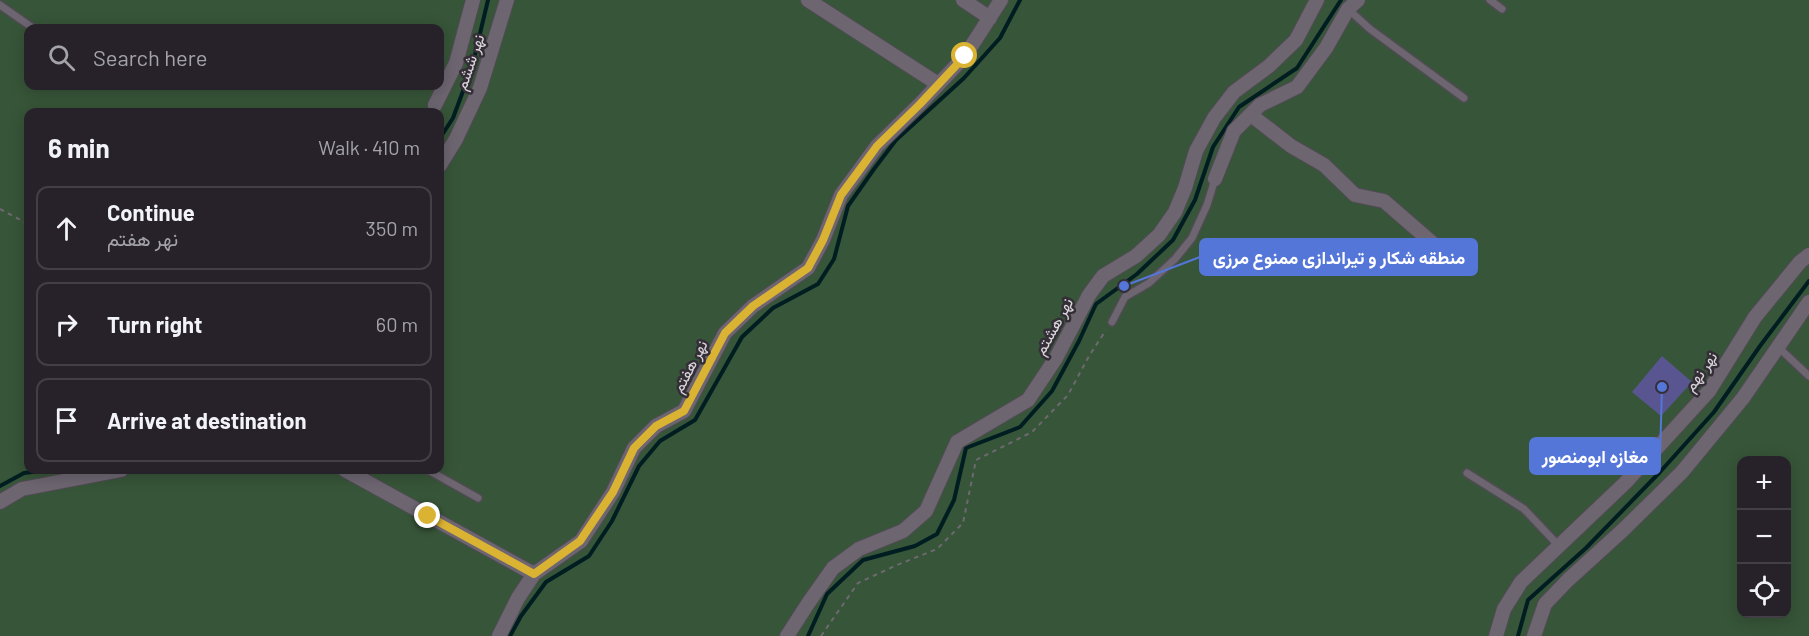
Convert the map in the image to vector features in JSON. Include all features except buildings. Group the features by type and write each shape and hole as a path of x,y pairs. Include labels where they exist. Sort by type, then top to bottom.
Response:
{"street":[{"path":"444,87 456,63 473,0"},
{"name":"نهر ششم","path":"444,158 456,139 480,88 507,0"},
{"path":"808,0 938,84"},
{"path":"963,0 990,18"},
{"name":"نهر هفتم","path":"499,636 518,598 534,574 580,541 613,492 634,448 656,426 684,411 725,333 753,306 808,268 823,240 841,195 877,146 965,56 1001,0"},
{"name":"نهر هشتم","path":"787,636 833,568 859,549 903,531 926,511 957,442 1028,400 1056,358 1089,295 1103,276 1136,256 1159,235 1175,212 1185,189 1196,151 1214,118 1234,92 1269,66 1296,40 1317,0"},
{"path":"1215,179 1234,131 1260,105 1297,87 1326,48 1353,5"},
{"path":"435,105 442,90"},
{"path":"1251,114 1291,146 1324,165 1355,195 1384,201 1444,253"},
{"name":"نهر نهم","path":"1496,636 1504,609 1521,582 1625,483 1709,391 1755,317 1800,262 1809,255"},
{"path":"1534,636 1545,604 1682,472 1743,398 1809,302"},
{"path":"0,502 22,489 100,474"},
{"path":"352,474 534,574"}],"lane":[{"path":"1490,0 1502,9"},
{"path":"0,5 27,24"},
{"path":"1353,5 1370,30 1464,98"},
{"path":"1112,322 1125,297 1149,283 1175,259 1192,238 1207,205 1215,179"},
{"path":"1777,347 1809,376"},
{"path":"1467,473 1524,509 1559,546"},
{"path":"435,474 478,498"}],"path":[{"path":"0,209 24,222"},
{"path":"821,636 858,583 937,549 963,523 975,460 1032,432 1068,395 1089,356 1112,322"}],"green space":[{"path":"0,0 1809,0 1809,636 0,636"}],"waterway":[{"path":"444,132 453,118 472,67 488,0"},
{"path":"510,636 521,616 546,582 589,556 612,521 639,466 660,441 695,420 742,337 773,308 818,284 834,259 848,206 874,169 896,140 964,78 1000,38 1020,0"},
{"path":"808,636 827,594 863,560 915,546 937,534 954,500 966,448 1020,427 1052,391 1096,304 1137,274 1173,240 1195,200 1213,147 1239,107 1297,68 1341,0"},
{"path":"1518,636 1528,600 1586,548 1714,412 1809,281"},
{"path":"0,486 24,473"}],"place":[{"name":"منطقه شکار و تیراندازی ممنوع مرزی","path":"1124,286"},
{"name":"مغازه ابومنصور","path":"1662,387"}],"route":[{"path":"428,516 534,574 580,541 613,492 634,448 656,426 684,411 725,333 753,306 808,268 823,240 841,195 877,146 965,56"}]}
